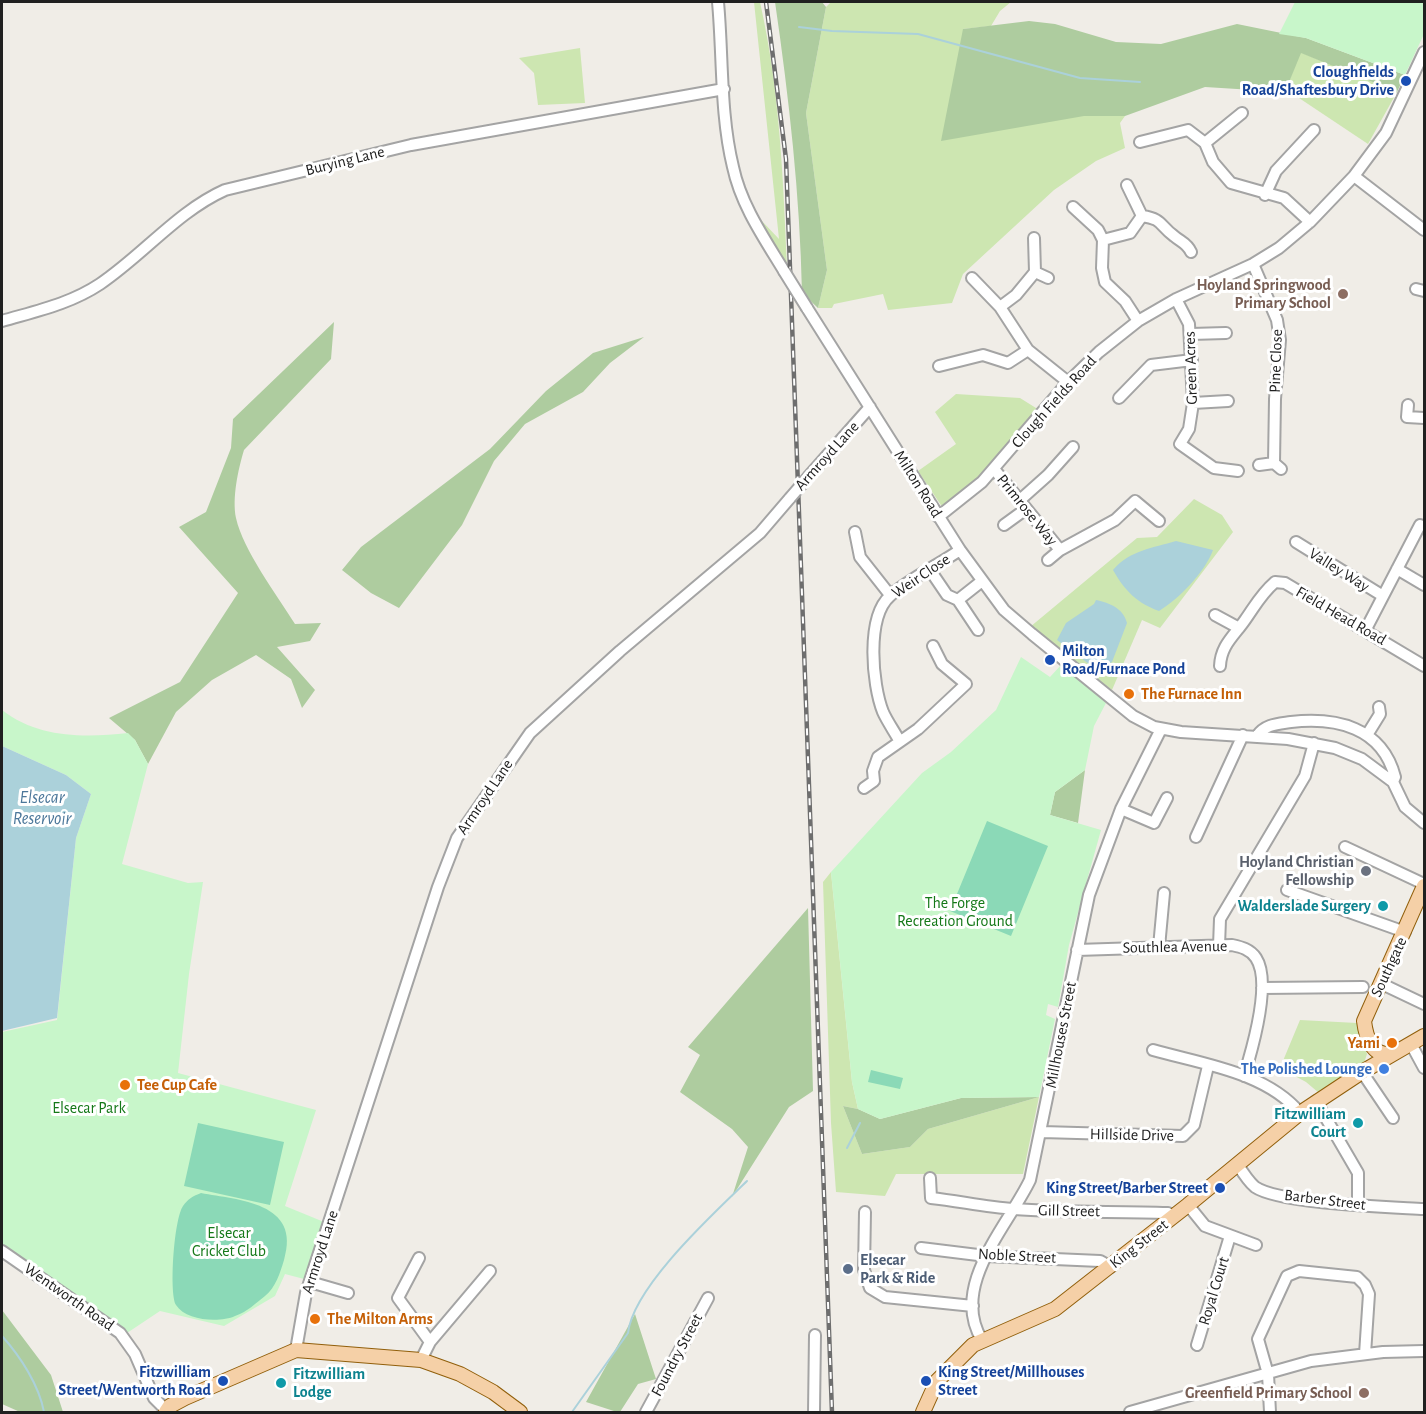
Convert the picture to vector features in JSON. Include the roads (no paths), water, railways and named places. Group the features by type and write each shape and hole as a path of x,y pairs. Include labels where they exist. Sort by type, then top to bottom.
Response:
{"main road":[{"name":"Southgate","path":"1372,1047 1365,1021 1425,885"},
{"name":"King Street","path":"923,1413 937,1381 966,1351 982,1340 1055,1309 1111,1267 1300,1113 1362,1072 1425,1036"},
{"path":"1372,1047 1382,1054 1392,1054"},
{"path":"1362,1072 1371,1060 1372,1047"},
{"path":"166,1411 185,1398 296,1350 421,1360 460,1374 493,1392 520,1413"}],"street":[{"name":"Milton Road","path":"718,2 725,119 733,169 750,213 938,517 1004,610 1133,716 1161,729 1314,743 1362,759 1393,782 1405,807 1425,823"},
{"name":"Clough Fields Road","path":"938,517 994,469 1068,382 1099,352 1138,321 1176,299 1252,264 1278,248 1310,222 1354,176 1386,133 1425,52"},
{"name":"Burying Lane","path":"2,321 63,303 84,294 116,272 204,200 225,190 411,145 724,89"},
{"path":"1205,143 1242,113"},
{"path":"1140,142 1188,130 1205,143 1213,162 1231,183 1264,195 1284,198 1310,222"},
{"path":"1264,195 1276,171 1314,130"},
{"path":"1354,176 1425,230"},
{"path":"1127,185 1142,216"},
{"path":"1073,207 1098,230 1103,240 1102,268 1105,282 1125,301 1138,321"},
{"path":"1103,240 1130,233 1142,216"},
{"path":"1142,216 1158,219 1172,235 1187,244 1191,252"},
{"path":"1000,307 1016,295 1035,272 1034,238"},
{"name":"Pine Close","path":"1252,264 1277,320 1280,340 1275,399 1278,466 1259,465"},
{"path":"1035,272 1048,278"},
{"path":"972,278 1000,307 1028,350 1068,382"},
{"name":"Green Acres","path":"1176,299 1190,324 1192,360 1193,403 1189,429 1180,444 1214,468 1238,471"},
{"path":"1191,334 1226,333"},
{"path":"939,366 976,355 1008,363 1028,350"},
{"path":"1119,398 1151,365 1192,360"},
{"path":"1193,403 1228,401"},
{"path":"1408,405 1407,417 1425,418"},
{"name":"Armroyd Lane","path":"296,1350 310,1282 438,888 457,838 530,733 620,651 760,533 870,408"},
{"path":"1004,525 1073,447"},
{"name":"Primrose Way","path":"994,469 1060,550"},
{"name":"Primrose Way","path":"1048,560 1060,550 1115,520 1135,501 1159,521"},
{"name":"Valley Way","path":"1366,629 1420,525"},
{"path":"855,532 860,557 870,573 890,595"},
{"name":"Valley Way","path":"1296,542 1383,596"},
{"name":"Weir Close","path":"899,740 883,711 875,664 874,625 880,608 890,595 960,550"},
{"path":"1397,569 1425,585"},
{"path":"930,570 947,595 958,600 978,630"},
{"path":"958,600 982,581"},
{"name":"Field Head Road","path":"1220,666 1220,653 1255,602 1275,582 1285,583 1425,666"},
{"path":"1215,615 1239,627"},
{"path":"874,785 873,771 878,757 899,740 918,729 966,684 942,664 933,646"},
{"path":"1367,735 1380,714 1379,707"},
{"name":"Milton Road","path":"1257,736 1269,726 1310,720 1331,720 1350,726 1367,735 1387,758 1395,777 1393,782"},
{"name":"Millhouses Street","path":"982,1340 973,1306 976,1277 1030,1180 1042,1132 1089,895 1121,809 1161,729"},
{"path":"1196,837 1243,735"},
{"path":"1219,946 1220,919 1305,776 1314,743"},
{"path":"1121,809 1154,823 1167,798"},
{"path":"1345,847 1425,885"},
{"path":"1287,890 1405,933"},
{"path":"1159,947 1164,893"},
{"name":"Southlea Avenue","path":"1077,950 1219,946 1243,948 1251,953 1260,966 1262,988 1254,1044 1244,1076"},
{"path":"1382,984 1425,1004"},
{"path":"1262,988 1363,987"},
{"path":"1411,1044 1425,1068"},
{"path":"1153,1050 1244,1076 1281,1095 1300,1113"},
{"name":"Hillside Drive","path":"1042,1132 1183,1136 1194,1125 1208,1066"},
{"path":"1362,1072 1393,1118"},
{"path":"1317,1101 1358,1173 1358,1204"},
{"name":"Barber Street","path":"1238,1165 1250,1182 1265,1191 1306,1200 1425,1209"},
{"name":"Gill Street","path":"930,1178 931,1198 955,1200 963,1204 1015,1210 1165,1213 1173,1217"},
{"path":"1188,1205 1204,1226 1256,1245"},
{"path":"865,1212 864,1270 870,1288 885,1297 925,1299 960,1307 973,1306"},
{"name":"Royal Court","path":"1197,1345 1230,1236"},
{"name":"Noble Street","path":"921,1248 986,1256 1100,1261 1111,1267"},
{"name":"Wentworth Road","path":"2,1251 120,1333 135,1354 154,1398 166,1411"},
{"path":"419,1258 398,1298 430,1342"},
{"path":"421,1360 430,1342 490,1271"},
{"path":"1270,1413 1268,1374 1258,1339 1283,1280 1299,1271 1357,1277 1370,1294 1365,1354"},
{"path":"310,1282 348,1293"},
{"name":"Foundry Street","path":"646,1413 708,1298"},
{"path":"814,1413 815,1335"},
{"path":"1130,1413 1311,1361 1365,1354 1425,1352"}],"water":[{"path":"1176,541 1213,550 1204,567 1190,584 1175,600 1159,611 1132,595 1113,570 1134,554"},
{"path":"1096,600 1115,607 1127,623 1112,662 1097,670 1057,640 1066,623 1094,604"},
{"name":"Elsecar Reservoir","path":"2,746 66,775 91,794 76,838 57,1018 2,1031"}],"waterway":[{"path":"799,27 832,31 918,34 1080,78 1140,82"},
{"path":"847,1148 860,1123"},
{"path":"572,1412 628,1333 633,1315 659,1273 696,1231 747,1181"},
{"path":"2,1336 28,1371 44,1412"}],"railway":[{"path":"766,2 786,159 832,1412"}],"place":[{"name":"Cloughfields Road/Shaftesbury Drive","path":"1406,81"},
{"name":"Hoyland Springwood Primary School","path":"1343,294"},
{"name":"Milton Road/Furnace Pond","path":"1050,660"},
{"name":"The Furnace Inn","path":"1129,694"},
{"name":"Hoyland Christian Fellowship","path":"1366,871"},
{"name":"Walderslade Surgery","path":"1383,906"},
{"name":"Yami","path":"1392,1043"},
{"name":"The Polished Lounge","path":"1384,1069"},
{"name":"Tee Cup Cafe","path":"125,1085"},
{"name":"Fitzwilliam Court","path":"1358,1123"},
{"name":"King Street/Barber Street","path":"1220,1188"},
{"name":"Elsecar Park & Ride","path":"848,1269"},
{"name":"The Milton Arms","path":"315,1319"},
{"name":"Fitzwilliam Street/Wentworth Road","path":"223,1381"},
{"name":"King Street/Millhouses Street","path":"926,1381"},
{"name":"Fitzwilliam Lodge","path":"281,1383"},
{"name":"Greenfield Primary School","path":"1364,1393"}],"park label":[{"name":"The Forge Recreation Ground","path":"955,912"},
{"name":"Elsecar Park","path":"89,1108"},
{"name":"Elsecar Cricket Club","path":"229,1242"}]}
